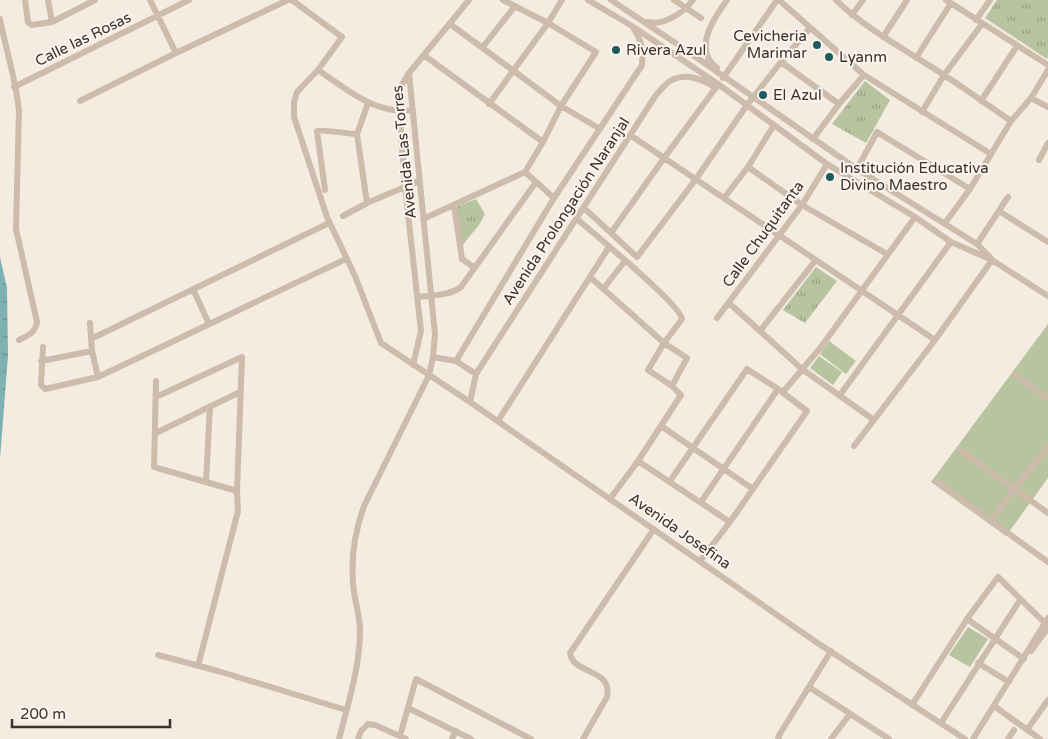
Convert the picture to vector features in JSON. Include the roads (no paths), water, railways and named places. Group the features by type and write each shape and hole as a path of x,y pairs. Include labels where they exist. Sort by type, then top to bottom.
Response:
{"street":[{"path":"25,0 29,24 52,22 96,0"},
{"path":"48,0 52,22"},
{"path":"150,0 176,52"},
{"name":"Calle las Rosas","path":"14,87 189,0"},
{"path":"80,101 176,52 288,0"},
{"path":"43,347 41,385 45,389 98,377 346,259 329,223 294,117 294,102 297,92 318,70 342,37 292,0"},
{"path":"409,73 469,0"},
{"path":"423,219 525,172 561,106 596,52 548,23 503,0"},
{"path":"490,104 548,23 562,0"},
{"path":"588,0 632,26 827,164 915,217 951,242 992,260 1048,296"},
{"path":"611,0 725,75 857,169 977,244 992,260"},
{"path":"674,0 701,18"},
{"path":"641,20 652,24 664,21 686,8 693,0"},
{"path":"725,75 708,57 705,45 706,35 727,0"},
{"path":"611,233 778,0 864,75 991,154"},
{"path":"836,0 852,15 883,37 944,75 1011,122"},
{"path":"852,15 863,0"},
{"path":"883,37 907,0"},
{"path":"922,112 979,22 990,0"},
{"path":"916,58 948,2 1048,65"},
{"path":"482,48 516,6"},
{"path":"0,19 19,111 16,229 37,322 32,334 19,340"},
{"path":"450,24 561,106 600,130"},
{"name":"Avenida Prolongación Naranjal","path":"456,361 554,198 642,65 644,50 632,26"},
{"path":"584,208 637,257 696,179 747,106 810,28"},
{"path":"981,101 1017,46"},
{"path":"424,56 543,142"},
{"path":"781,62 839,104"},
{"path":"318,70 368,103 399,112 413,110"},
{"path":"945,223 970,189 1011,122 1030,98 1048,70"},
{"name":"Avenida Las Torres","path":"339,739 354,681 359,649 360,629 352,569 353,550 359,519 429,375 433,357 435,334 409,73"},
{"name":"Avenida Las Torres","path":"409,73 398,91 405,186 421,331 413,365"},
{"path":"813,139 864,75"},
{"name":"Avenida Prolongación Naranjal","path":"470,402 476,374 656,95 669,81 678,78 697,78 717,86"},
{"path":"1030,98 1048,107"},
{"path":"367,203 357,134 368,103"},
{"path":"724,198 748,167 774,125"},
{"path":"325,190 317,130 357,134"},
{"path":"857,169 877,132 970,189"},
{"path":"630,135 935,340"},
{"path":"1039,160 1047,146"},
{"name":"Calle Chuquitanta","path":"717,318 780,236 827,164"},
{"path":"748,167 802,205 887,254"},
{"path":"525,172 554,198"},
{"path":"343,216 367,203 419,181"},
{"path":"418,297 455,292 461,288 536,182"},
{"path":"977,244 1008,197"},
{"path":"454,205 462,259 475,268"},
{"path":"999,211 1048,242"},
{"path":"701,502 780,390 821,347 915,217"},
{"path":"577,219 664,296 681,313 682,319 664,343 648,370 672,386 681,396 638,461 610,498"},
{"path":"91,339 329,223"},
{"path":"840,395 951,242"},
{"path":"498,421 610,247"},
{"name":"Avenida Josefina","path":"346,259 381,343 498,421 831,651 965,739"},
{"path":"760,331 815,260"},
{"path":"854,446 935,340 992,260"},
{"path":"603,289 625,261"},
{"path":"590,277 664,343 686,358 672,386"},
{"path":"193,288 209,324"},
{"path":"729,303 802,369 874,420"},
{"path":"90,323 92,351 98,377"},
{"path":"41,360 92,351"},
{"path":"156,397 242,357 237,491 238,511 198,666"},
{"path":"433,357 456,361 476,374"},
{"path":"670,481 747,368 807,411 730,522 700,561"},
{"path":"1015,374 1048,399"},
{"path":"156,381 154,467 237,491"},
{"path":"156,433 240,392"},
{"path":"206,482 210,406"},
{"path":"661,426 753,489"},
{"path":"990,520 1048,446"},
{"path":"960,450 1048,513"},
{"path":"638,461 730,522"},
{"path":"937,482 1048,562"},
{"path":"583,739 607,697 609,690 604,680 575,662 571,658 570,653 654,529"},
{"path":"912,705 967,619 998,577 1047,624 1035,636 1024,659 973,739"},
{"path":"941,723 994,637 1020,600"},
{"path":"967,619 1024,659"},
{"path":"779,739 778,737 831,651"},
{"path":"158,655 346,710"},
{"path":"978,663 1009,682"},
{"path":"358,739 361,731 368,724 375,725 403,738 408,708 416,679 531,739"},
{"path":"809,688 889,739"},
{"path":"1027,730 1048,700"},
{"path":"994,706 1040,739"},
{"path":"408,708 471,739"},
{"path":"831,739 850,714"},
{"path":"1008,739 1014,730"},
{"path":"452,739 456,732"}],"water":[{"path":"0,257 7,288 8,355 0,459"}],"place":[{"name":"Cevicheria Marimar","path":"817,45"},
{"name":"Rivera Azul","path":"616,50"},
{"name":"Lyanm","path":"829,57"},
{"name":"El Azul","path":"763,95"},
{"name":"Institución Educativa Divino Maestro","path":"830,177"}]}
